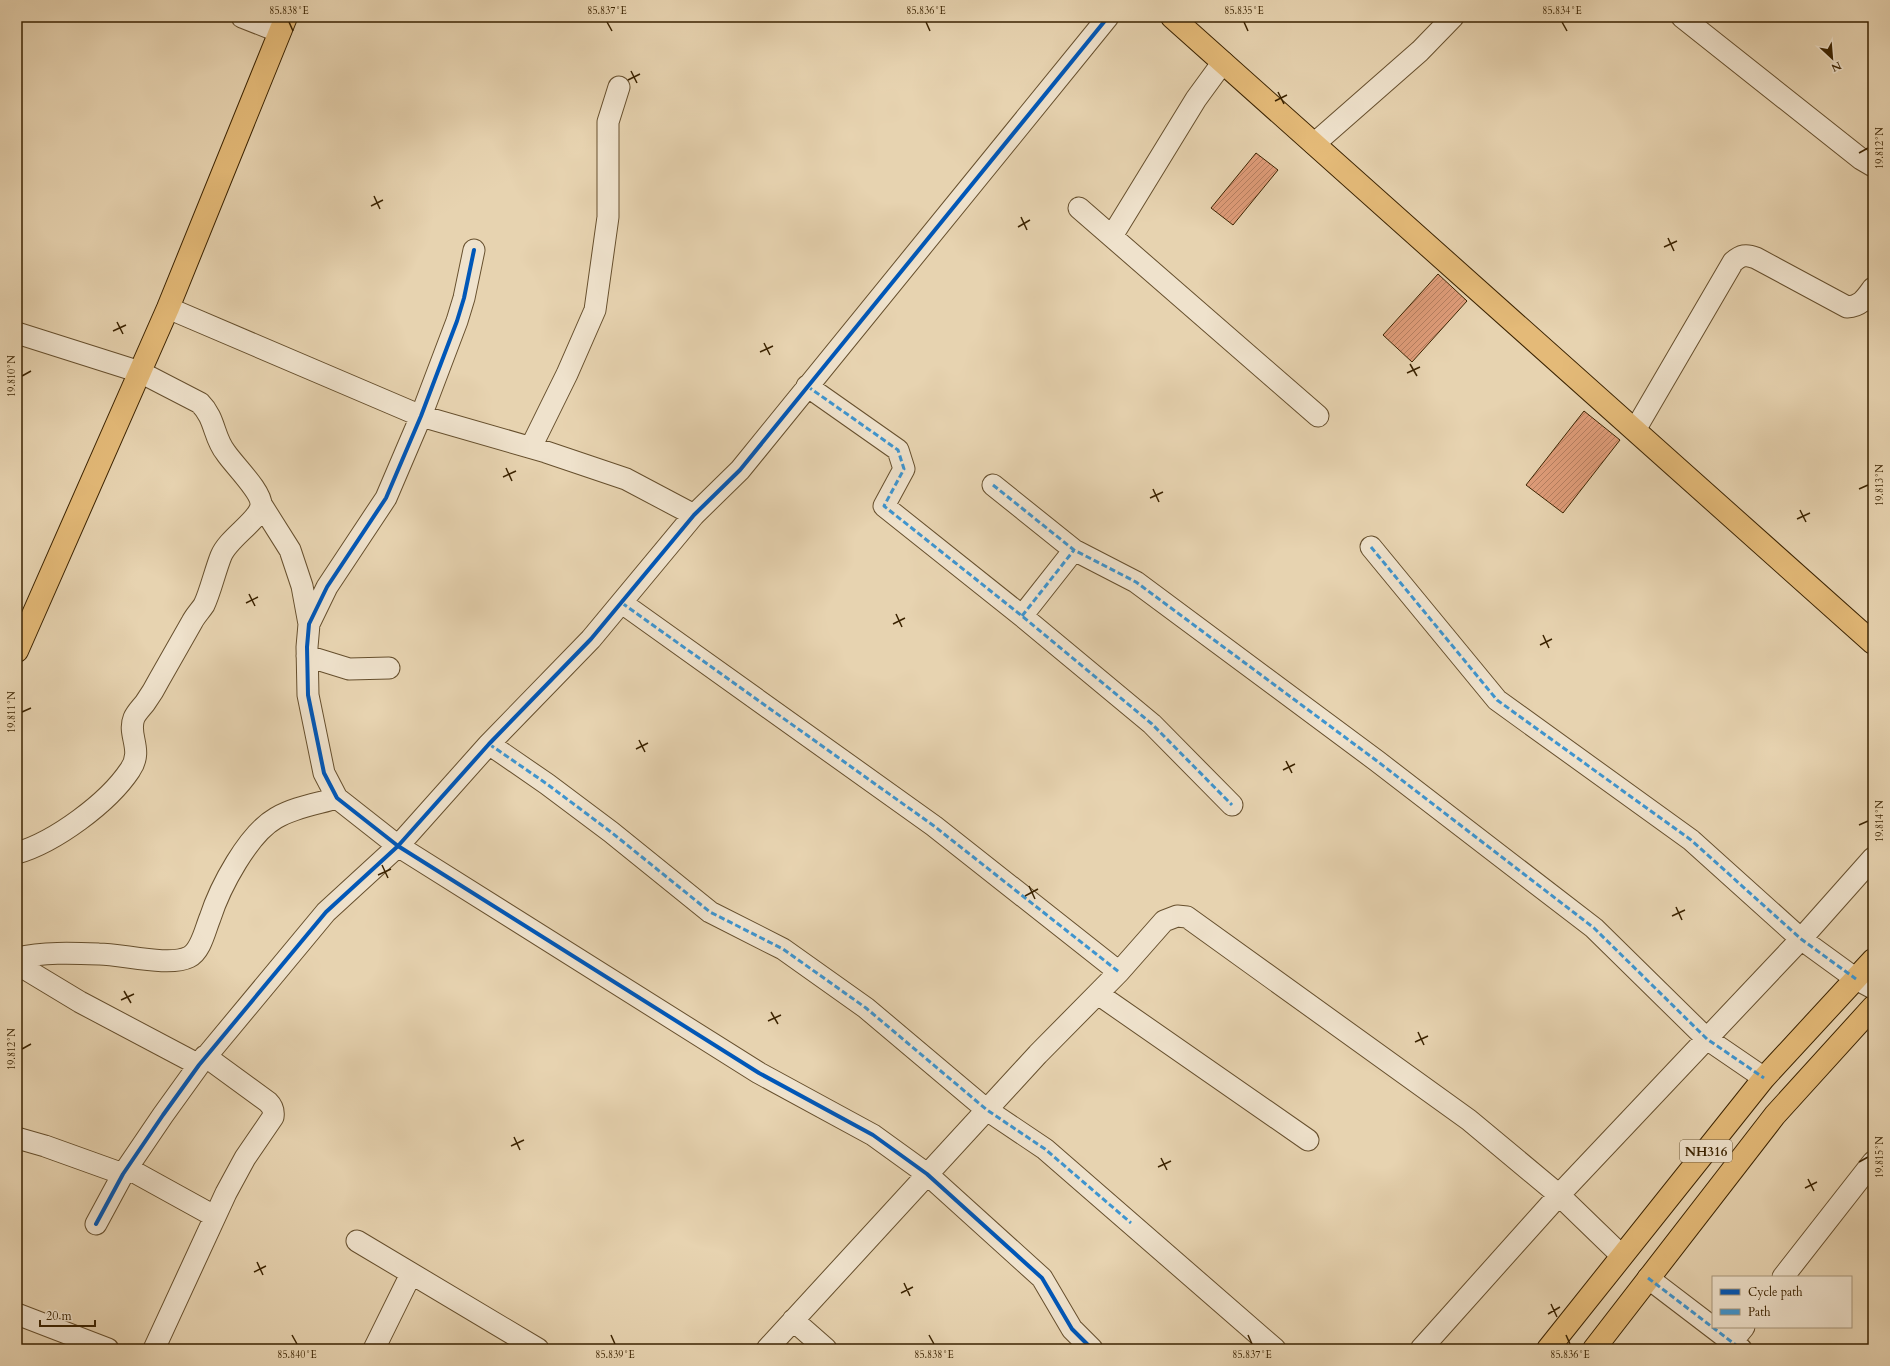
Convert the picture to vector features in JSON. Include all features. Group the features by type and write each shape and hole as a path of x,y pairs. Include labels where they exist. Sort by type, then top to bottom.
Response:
{"main road":[{"path":"1172,17 1873,643"},
{"path":"17,651 168,308 283,25"},
{"name":"NH316","path":"1548,1349 1764,1078 1864,983 1873,960"},
{"name":"NH316","path":"1594,1349 1775,1115 1873,1007"}],"street":[{"path":"242,17 283,25"},
{"path":"96,1224 125,1171 163,1114 202,1060 326,912 398,846 489,744 591,639 694,515 740,470 1108,17"},
{"path":"1314,144 1420,51 1453,17"},
{"path":"1682,17 1849,149 1873,166"},
{"path":"1112,236 1196,99 1223,62"},
{"path":"531,447 567,374 595,310 608,217 608,122 618,87"},
{"path":"1079,208 1318,416"},
{"path":"309,624 327,587 386,498 421,416 456,321 464,298 474,250"},
{"path":"1635,430 1733,262 1740,256 1748,255 1756,258 1847,307 1862,303 1873,288"},
{"path":"168,308 421,416 531,447 626,479 694,515"},
{"path":"17,333 140,372 200,403 208,411 224,452 258,494 261,504 290,550 302,586 309,624 307,656 308,695 324,772 337,798 398,846 759,1073 873,1135 927,1174 1042,1278 1072,1329 1092,1349"},
{"path":"807,386 898,450 904,469 884,506 1022,616 1152,724 1232,805"},
{"path":"993,485 1074,550 1136,582 1191,621 1377,761 1594,928 1707,1039 1764,1078"},
{"path":"17,853 28,850 62,831 104,800 130,770 136,758 136,746 132,728 134,717 158,683 204,604 223,552 234,537 259,515 261,504"},
{"path":"1371,547 1497,700 1690,840 1801,939 1864,983"},
{"path":"1022,616 1074,550"},
{"path":"622,603 934,826 1119,972"},
{"path":"307,656 349,669 389,668"},
{"path":"489,744 606,828 710,912 783,949 866,1008 987,1110 1045,1149 1275,1349"},
{"path":"17,958 31,954 99,954 166,961 181,960 191,956 198,949 216,900 234,867 261,830 275,818 292,810 337,798"},
{"path":"1421,1349 1559,1195 1801,939 1873,858"},
{"path":"767,1349 1038,1054 1119,972 1164,921 1177,916 1187,917 1469,1120 1559,1195 1622,1256"},
{"path":"17,964 80,1002 202,1060 272,1106 274,1112 272,1117 245,1158 214,1216 154,1349"},
{"path":"1098,994 1308,1140"},
{"path":"17,1138 125,1171 214,1216"},
{"path":"1784,1276 1873,1162"},
{"path":"356,1241 538,1349"},
{"path":"374,1349 411,1274"},
{"path":"1648,1278 1712,1325"},
{"path":"17,1314 108,1349"},
{"path":"793,1320 826,1349"},
{"path":"1717,1328 1736,1342"}],"building":[{"path":"1256,153 1278,170 1233,225 1211,208"},
{"path":"1438,274 1467,301 1412,362 1383,335"},
{"path":"1584,411 1620,440 1563,513 1526,485"}],"marked path":[{"path":"807,386 898,450 904,469 884,506 1022,616 1152,724 1232,805"},
{"path":"993,485 1074,550 1136,582 1377,761 1594,928 1707,1039 1764,1078"},
{"path":"1371,547 1497,700 1691,840 1801,939 1856,979"},
{"path":"1022,616 1074,550"},
{"path":"622,603 934,826 1119,972"},
{"path":"489,744 547,784 611,832 710,912 783,949 866,1008 987,1110 1045,1149 1131,1223"},
{"path":"1648,1278 1712,1327"},
{"path":"1713,1328 1741,1349"}],"cycle path":[{"path":"96,1224 123,1174 199,1065 326,912 398,846 489,744 591,639 694,515 740,470 1108,17"},
{"path":"474,250 464,298 457,321 421,416 386,498 327,587 309,624 307,647 308,695 324,773 337,798 398,846 759,1073 873,1135 927,1174 1042,1278 1072,1329 1092,1349"}]}
